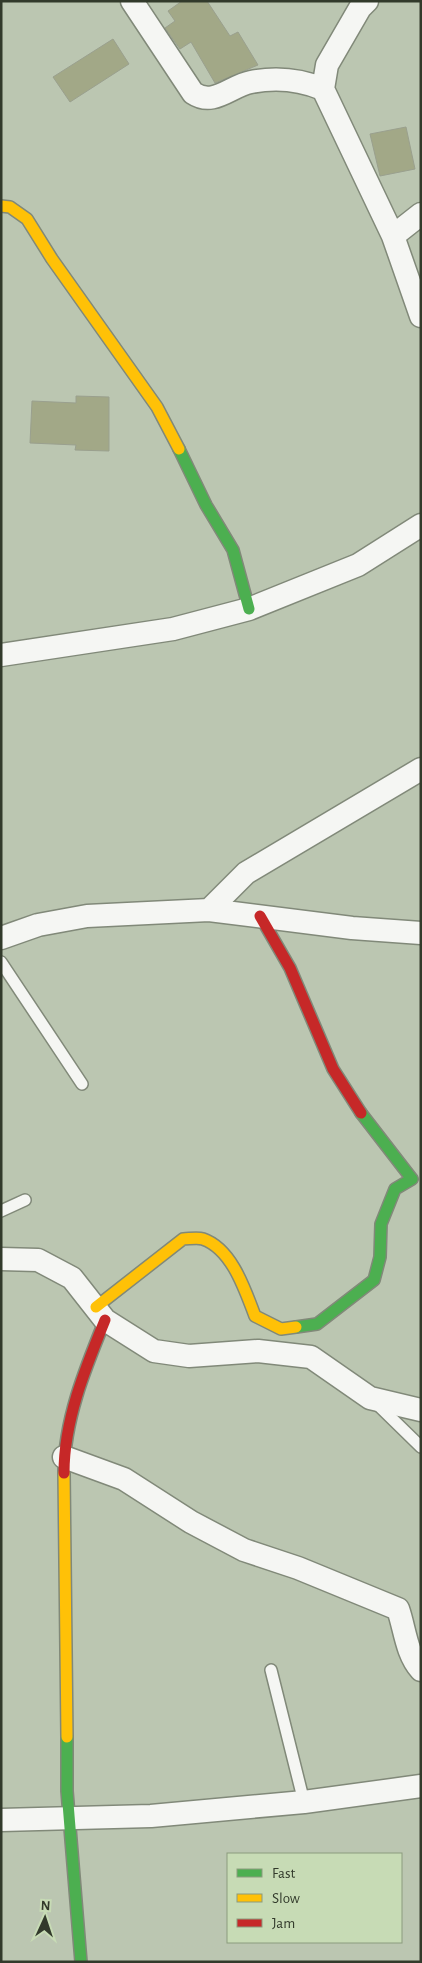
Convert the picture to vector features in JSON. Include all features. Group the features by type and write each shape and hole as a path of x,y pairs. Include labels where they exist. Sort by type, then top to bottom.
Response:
{"street":[{"path":"132,1 193,93 202,98 211,99 249,82 285,79 305,81 323,89"},
{"path":"367,1 360,8 327,65 323,89 393,236 421,316"},
{"path":"1,206 10,207 27,220 52,259 156,407 178,446 206,505 233,550 249,609"},
{"path":"393,236 421,214"},
{"path":"1,655 173,629 249,609 358,565 421,525"},
{"path":"208,910 246,873 421,769"},
{"path":"1,938 38,925 87,916 208,910 352,928 421,933"},
{"path":"81,1962 67,1791 64,1457 78,1387 101,1314 183,1239 201,1238 218,1248 244,1287 255,1316 281,1329 317,1324 374,1280 380,1257 382,1224 395,1189 417,1185 352,1101 333,1069 311,1013 290,968 260,916"},
{"path":"1,1259 38,1260 72,1278 101,1314 154,1351 189,1356 258,1351 311,1357 370,1398 421,1410"},
{"path":"64,1457 124,1479 191,1522 244,1550 298,1568 386,1602 398,1609 406,1634 407,1646 421,1670"},
{"path":"1,1820 151,1816 304,1802 421,1786"}],"lane":[{"path":"1,962 82,1084"},
{"path":"1,1211 25,1200"},
{"path":"370,1398 421,1447"},
{"path":"271,1670 304,1802"}],"building":[{"path":"182,1 207,1 230,36 238,32 258,65 215,83 191,42 180,49 165,28 175,21 168,11"},
{"path":"113,39 129,64 70,102 53,77"},
{"path":"406,127 415,169 380,176 370,134"},
{"path":"76,396 109,397 109,451 75,450 76,445 30,443 32,401 76,403"}],"traffic: fast":[{"path":"179,449 206,505 233,550 249,609"},
{"path":"296,1327 317,1324 374,1280 380,1257 381,1224 395,1189 412,1179 361,1113"},
{"path":"67,1737 67,1791 81,1962"}],"traffic: slow":[{"path":"1,206 10,207 27,219 52,259 157,407 179,449"},
{"path":"96,1307 183,1239 198,1238 213,1244 230,1261 242,1283 255,1316 281,1329 296,1327"},
{"path":"64,1473 67,1737"}],"traffic: jam":[{"path":"260,916 290,968 333,1069 361,1113"},
{"path":"64,1473 68,1434 77,1395 105,1320"}]}
